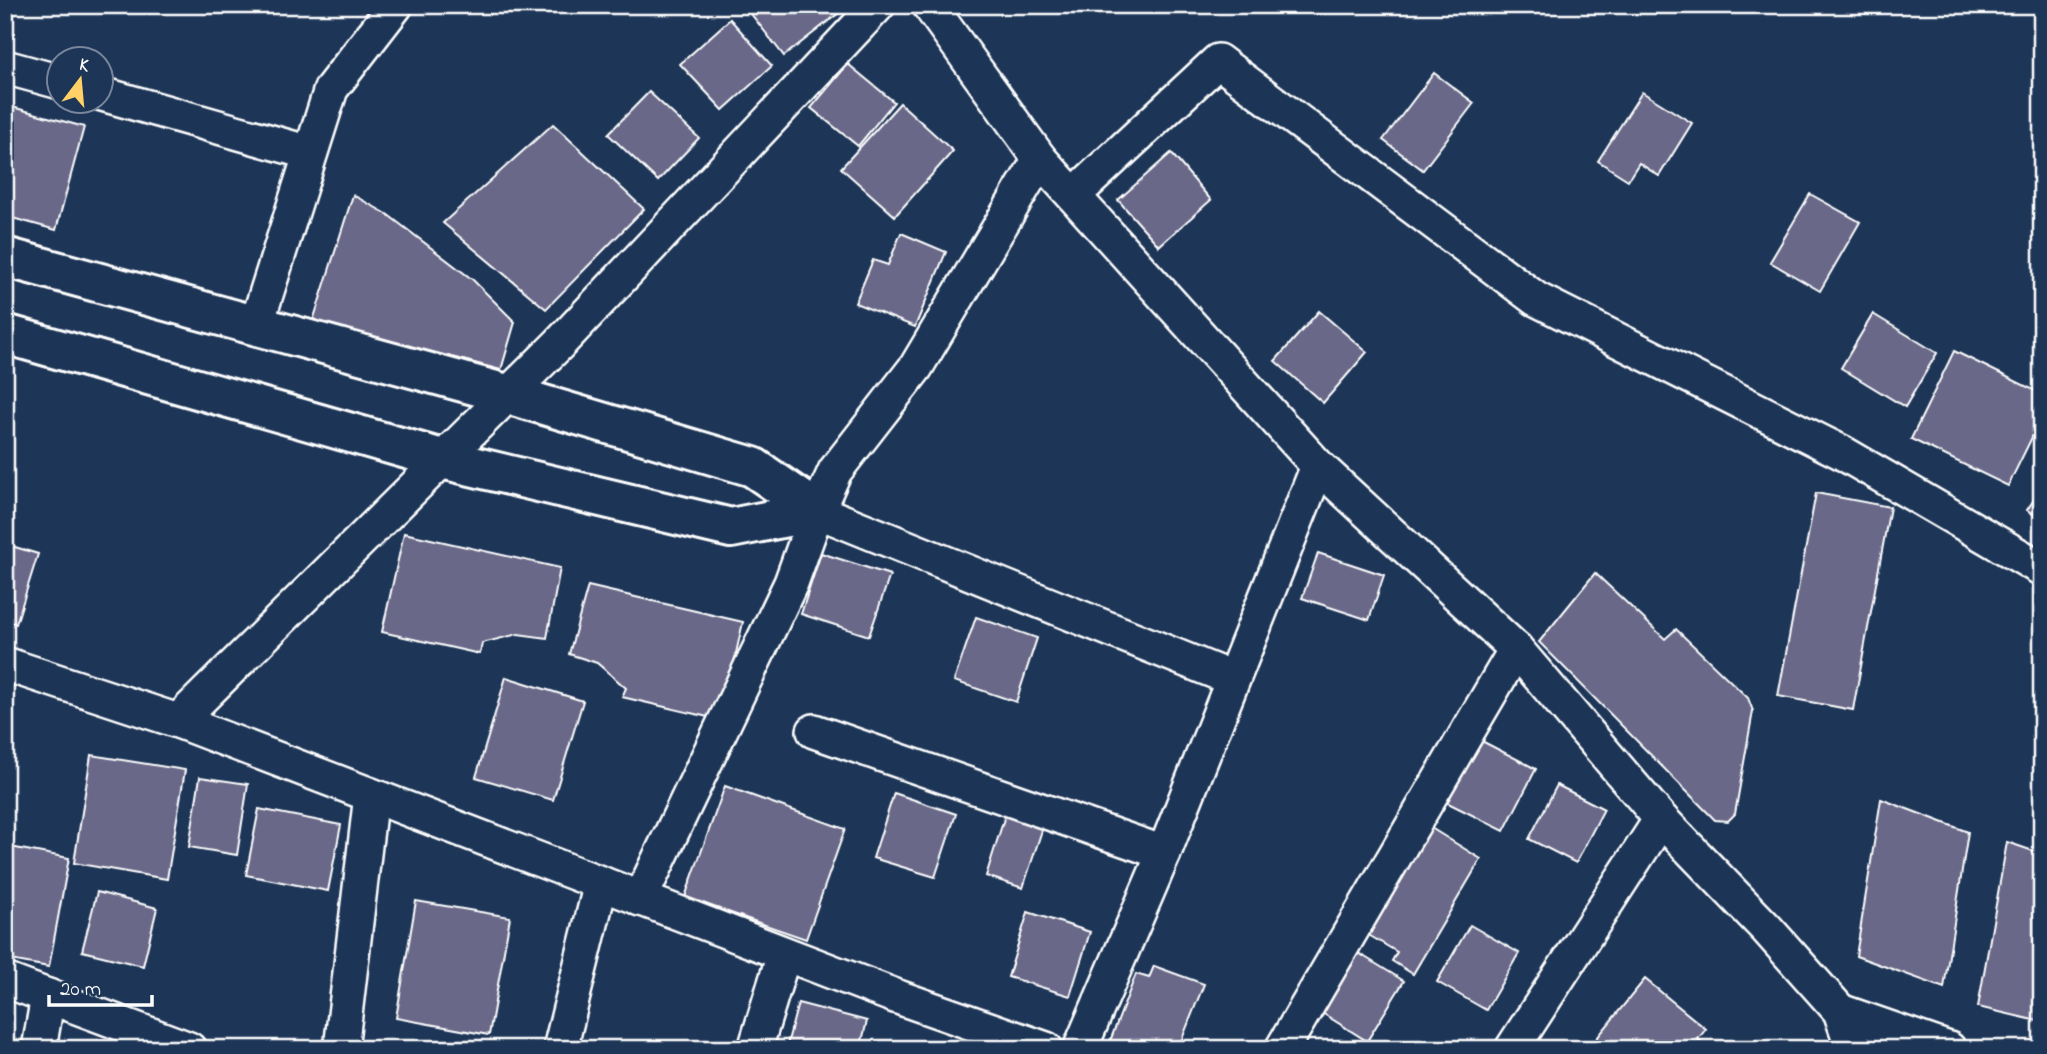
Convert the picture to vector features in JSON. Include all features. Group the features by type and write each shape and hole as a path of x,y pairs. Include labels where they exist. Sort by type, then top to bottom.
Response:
{"street":[{"path":"256,326 331,89 396,5"},
{"path":"178,721 559,344 878,5"},
{"path":"929,5 1041,159 1318,466 1516,649 1661,819 1767,929 1840,1011 1853,1049"},
{"path":"1074,195 1218,61 1536,299 1841,452 2042,569"},
{"path":"5,67 46,78"},
{"path":"116,98 310,153"},
{"path":"640,899 791,583 817,510 835,471 916,367 1041,159"},
{"path":"5,257 508,394 753,467 817,510 1233,679"},
{"path":"5,334 442,459 731,528 817,510"},
{"path":"1080,1049 1164,853 1318,466"},
{"path":"1282,1049 1516,649"},
{"path":"5,664 178,721 783,954 1046,1049"},
{"path":"814,731 1164,853"},
{"path":"341,1049 371,795"},
{"path":"1512,1049 1661,819"},
{"path":"560,1049 601,883"},
{"path":"755,1049 783,954"},
{"path":"5,980 189,1049"},
{"path":"39,1049 48,996"},
{"path":"1840,1011 1949,1049"}],"building":[{"path":"744,5 834,5 840,12 784,56"},
{"path":"730,19 772,66 723,110 680,64"},
{"path":"848,64 894,102 858,146 811,108"},
{"path":"1434,73 1474,103 1423,170 1383,140"},
{"path":"649,92 699,138 658,181 608,134"},
{"path":"1642,92 1692,123 1659,176 1639,163 1628,180 1598,161"},
{"path":"900,103 953,151 895,216 841,168"},
{"path":"5,105 84,127 56,230 5,216"},
{"path":"553,124 644,209 546,309 443,223"},
{"path":"1171,153 1211,200 1159,246 1118,200"},
{"path":"1810,194 1860,222 1820,291 1770,262"},
{"path":"353,195 387,214 473,280 515,322 501,370 313,321"},
{"path":"901,233 946,252 915,327 855,303 873,260 888,265"},
{"path":"1319,311 1367,352 1323,403 1275,361"},
{"path":"1873,314 1937,353 1905,407 1841,368"},
{"path":"1954,351 2042,394 2042,417 2008,486 1911,439"},
{"path":"2042,488 2042,520 2027,510"},
{"path":"1816,493 1890,507 1853,710 1778,696"},
{"path":"404,533 560,568 547,638 518,634 482,643 480,654 382,632"},
{"path":"5,544 38,554 16,624 5,620"},
{"path":"821,553 890,575 869,636 801,614"},
{"path":"1318,553 1384,575 1369,620 1302,598"},
{"path":"1595,573 1665,639 1676,629 1748,698 1753,711 1735,814 1728,821 1715,820 1539,642"},
{"path":"588,586 743,622 721,720 622,697 626,688 597,663 569,654"},
{"path":"976,617 1037,638 1016,702 954,681"},
{"path":"506,677 583,701 553,800 476,777"},
{"path":"1472,736 1536,769 1504,831 1440,799"},
{"path":"91,755 185,770 167,879 74,863"},
{"path":"200,777 248,784 237,855 189,847"},
{"path":"1557,785 1604,809 1576,863 1529,839"},
{"path":"725,786 845,829 806,939 685,897"},
{"path":"894,793 956,814 935,877 873,858"},
{"path":"1881,799 1968,832 1944,988 1856,956"},
{"path":"259,809 341,825 328,891 246,875"},
{"path":"1007,809 1045,821 1023,888 986,876"},
{"path":"1431,828 1481,859 1413,974 1392,961 1397,952 1367,934"},
{"path":"2007,842 2042,854 2042,1022 1978,1007"},
{"path":"5,846 69,858 49,967 5,959"},
{"path":"97,892 157,908 143,966 82,951"},
{"path":"416,901 510,917 489,1035 396,1018"},
{"path":"1028,912 1090,932 1070,996 1008,977"},
{"path":"1470,925 1519,953 1486,1010 1437,982"},
{"path":"1355,951 1404,981 1367,1041 1319,1011"},
{"path":"1154,966 1204,984 1178,1049 1107,1049 1136,974 1149,978"},
{"path":"1645,979 1706,1029 1698,1039 1711,1049 1588,1049"},
{"path":"798,1003 867,1021 860,1049 786,1049"}]}
